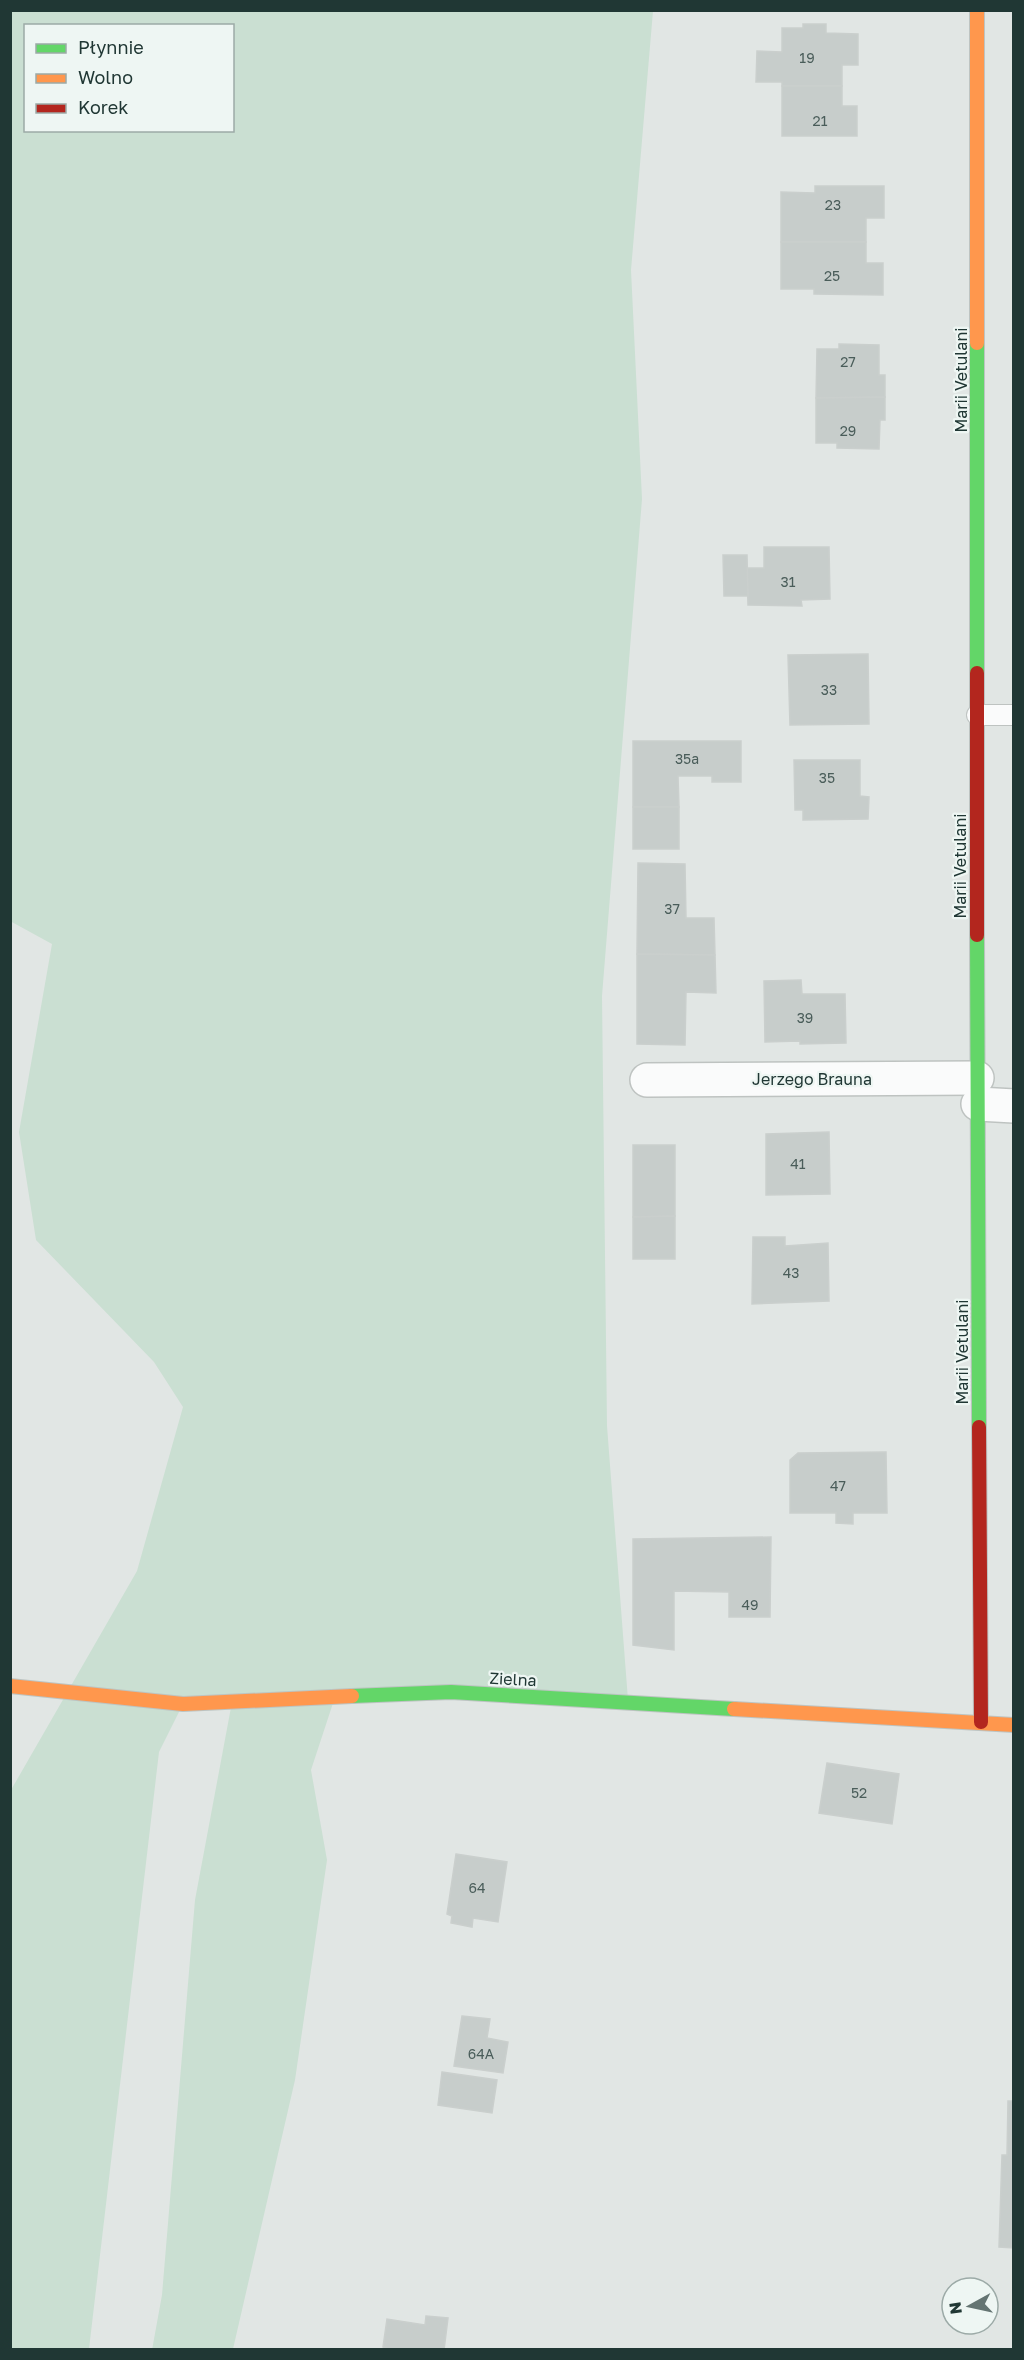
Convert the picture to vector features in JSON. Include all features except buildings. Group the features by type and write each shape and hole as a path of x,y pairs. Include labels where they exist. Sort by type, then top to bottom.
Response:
{"street":[{"name":"Marii Vetulani","path":"977,10 977,1091 981,1722"},
{"name":"Jerzego Brauna","path":"646,1080 977,1091 1014,1106"},
{"name":"Zielna","path":"10,1686 183,1704 451,1692 1014,1725"}],"lane":[{"path":"977,716 1014,715"}],"green space":[{"path":"11,11 653,11 631,270 642,499 602,996 607,1426 628,1700 335,1697 311,1770 327,1860 295,2080 233,2349 152,2350 162,2295 195,1900 232,1702 183,1704 159,1752 89,2349 11,2350 11,1790 137,1571 183,1407 154,1362 36,1240 19,1132 52,944 10,921"}],"traffic: fast":[{"path":"977,343 977,673"},
{"path":"977,935 979,1427"},
{"path":"352,1696 451,1692 734,1709"}],"traffic: slow":[{"path":"977,10 977,343"},
{"path":"10,1686 183,1704 352,1696"},
{"path":"734,1709 1014,1725"}],"traffic: jam":[{"path":"977,673 977,935"},
{"path":"979,1427 981,1722"}]}
